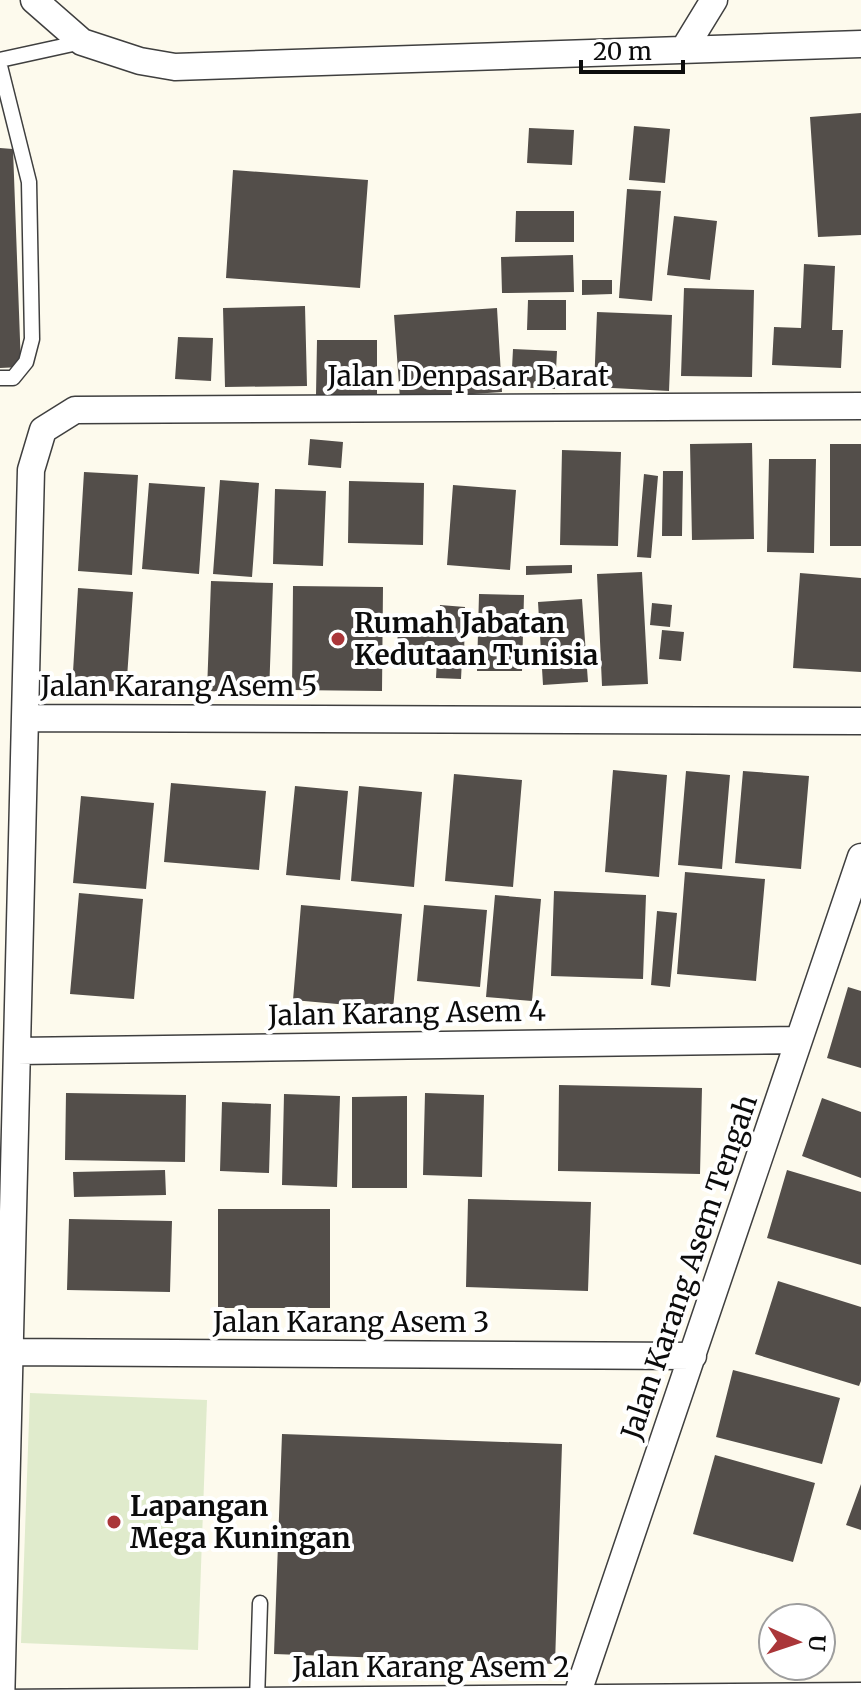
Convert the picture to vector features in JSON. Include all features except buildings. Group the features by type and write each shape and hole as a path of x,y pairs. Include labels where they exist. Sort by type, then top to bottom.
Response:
{"street":[{"path":"34,0 82,42 140,61 175,67 861,44"},
{"path":"684,49 714,0"},
{"name":"Jalan Denpasar Barat","path":"25,718 31,470 43,430 75,410 861,406"},
{"path":"1,1704 25,718"},
{"name":"Jalan Karang Asem 5","path":"25,718 861,721"},
{"name":"Jalan Karang Asem Tengah","path":"576,1698 861,857"},
{"name":"Jalan Karang Asem 4","path":"17,1051 799,1040"},
{"name":"Jalan Karang Asem 3","path":"9,1352 693,1356"},
{"name":"Jalan Karang Asem 2","path":"1,1704 861,1696"}],"lane":[{"path":"0,60 82,42"},
{"path":"0,66 29,182 32,339 26,362 13,378 0,378"},
{"path":"257,1701 260,1603"}],"green space":[{"name":"Lapangan Mega Kuningan","path":"30,1393 207,1400 198,1650 21,1643"}],"place":[{"name":"Rumah Jabatan Kedutaan Tunisia","path":"338,639"},
{"name":"Lapangan Mega Kuningan","path":"114,1522"}]}
